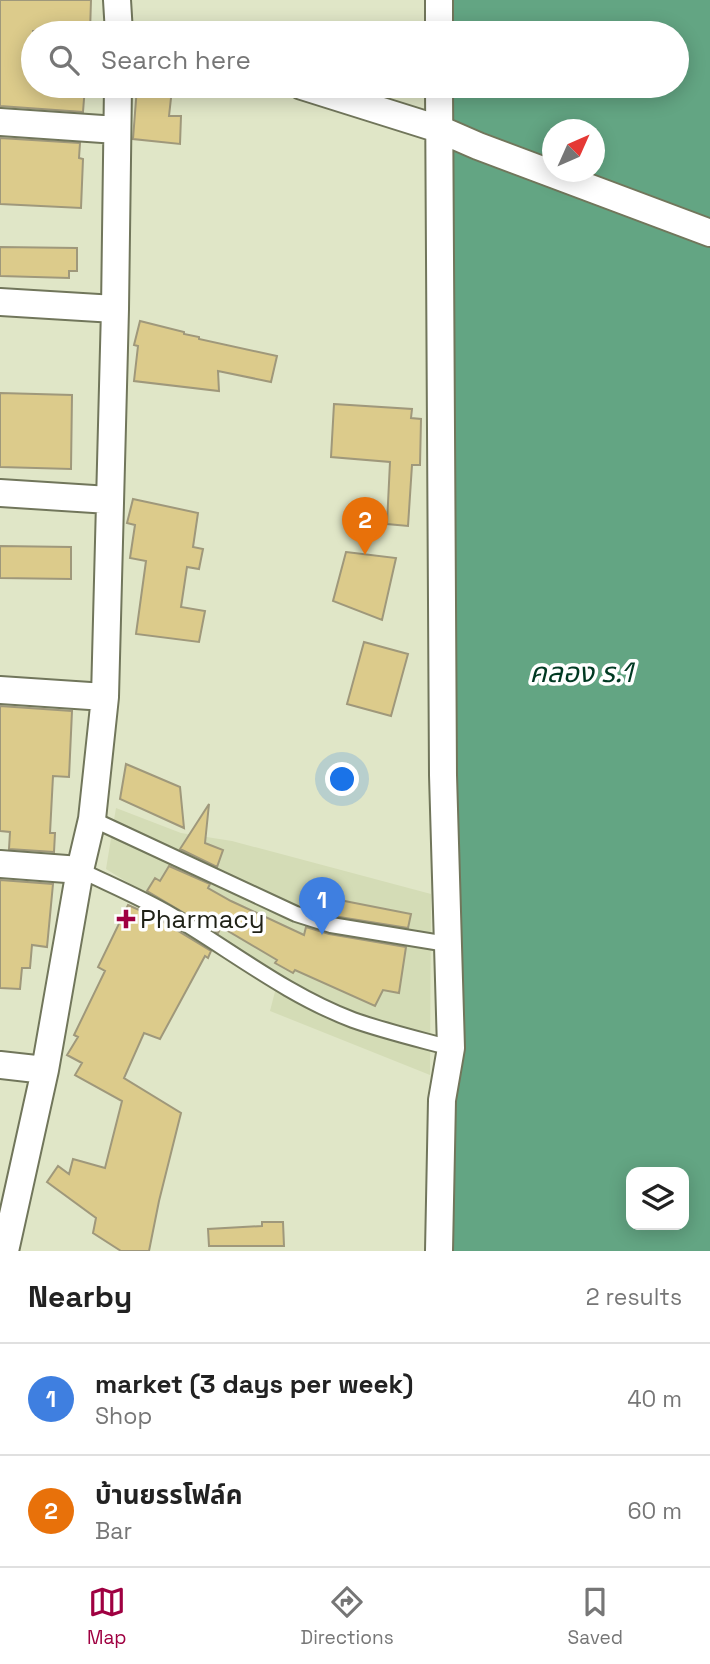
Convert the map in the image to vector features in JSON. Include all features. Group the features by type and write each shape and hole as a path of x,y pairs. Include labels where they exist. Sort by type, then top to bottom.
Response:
{"street":[{"path":"117,0 122,21"},
{"path":"439,0 439,21"},
{"path":"5,1251 45,1070 80,870 92,819 105,698 118,98"},
{"path":"340,98 439,129 710,233"},
{"path":"439,98 443,775 451,1048 442,1100 439,1251"},
{"path":"0,122 117,130"},
{"path":"0,302 115,309"},
{"path":"0,493 109,500"},
{"path":"0,690 105,698"},
{"path":"0,864 80,870"},
{"path":"0,1065 45,1070"}],"lane":[{"path":"92,819 296,914 331,925 447,944"},
{"path":"80,870 169,914 233,953 270,980 316,1003 352,1020 451,1048"}],"shaded area":[{"path":"116,808 181,833 232,841 431,894 430,1075 270,1011 279,976 106,869"}],"water":[{"name":"คลอง ร.1","path":"446,0 710,0 710,1251 447,1251 446,98 689,98 689,21 446,21"}],"building":[{"path":"0,0 91,0 90,21 21,21 21,98 84,98 83,112 0,106"},
{"path":"136,98 171,98 169,116 181,116 180,144 133,139"},
{"path":"0,138 80,143 79,158 83,159 81,208 0,204"},
{"path":"0,247 77,248 77,271 69,271 69,278 0,276"},
{"path":"140,321 184,332 199,339 277,356 271,382 218,371 219,391 134,381 138,346 134,345"},
{"path":"0,393 72,395 71,469 0,467"},
{"path":"334,404 412,409 411,418 421,419 420,465 412,465 408,526 387,524 390,462 331,457"},
{"path":"133,499 198,513 193,547 203,549 199,569 187,567 181,607 205,611 199,642 136,634 146,561 130,558 135,525 127,523"},
{"path":"0,546 71,547 71,579 0,578"},
{"path":"346,552 396,558 382,620 333,601"},
{"path":"364,642 408,654 391,716 347,704"},
{"path":"0,706 72,711 69,777 53,776 50,833 55,833 54,852 9,849 10,832 0,831"},
{"path":"126,764 180,787 184,828 120,799"},
{"path":"209,804 205,843 223,850 217,867 180,849"},
{"path":"169,866 210,884 208,888 231,901 304,935 306,927 329,934 406,947 399,993 383,990 375,1006 295,970 293,973 275,963 277,960 221,927 218,933 147,891 155,878 160,881"},
{"path":"0,880 53,884 47,947 32,945 30,968 22,968 20,989 0,988"},
{"path":"314,895 411,914 408,928 333,916 311,909"},
{"path":"128,905 155,917 211,951 208,958 205,956 160,1039 144,1033 124,1078 181,1113 149,1251 121,1251 93,1233 96,1218 47,1182 58,1166 69,1174 73,1159 105,1168 122,1101 75,1075 82,1063 67,1055 78,1037 74,1035 105,971 98,967"},
{"path":"262,1222 283,1222 284,1246 209,1246 208,1229 262,1226"}],"place":[{"name":"บ้านยรรโฟล์ค","path":"365,555"},
{"name":"Pharmacy","path":"126,919"},
{"name":"market (3 days per week)","path":"322,935"}]}
